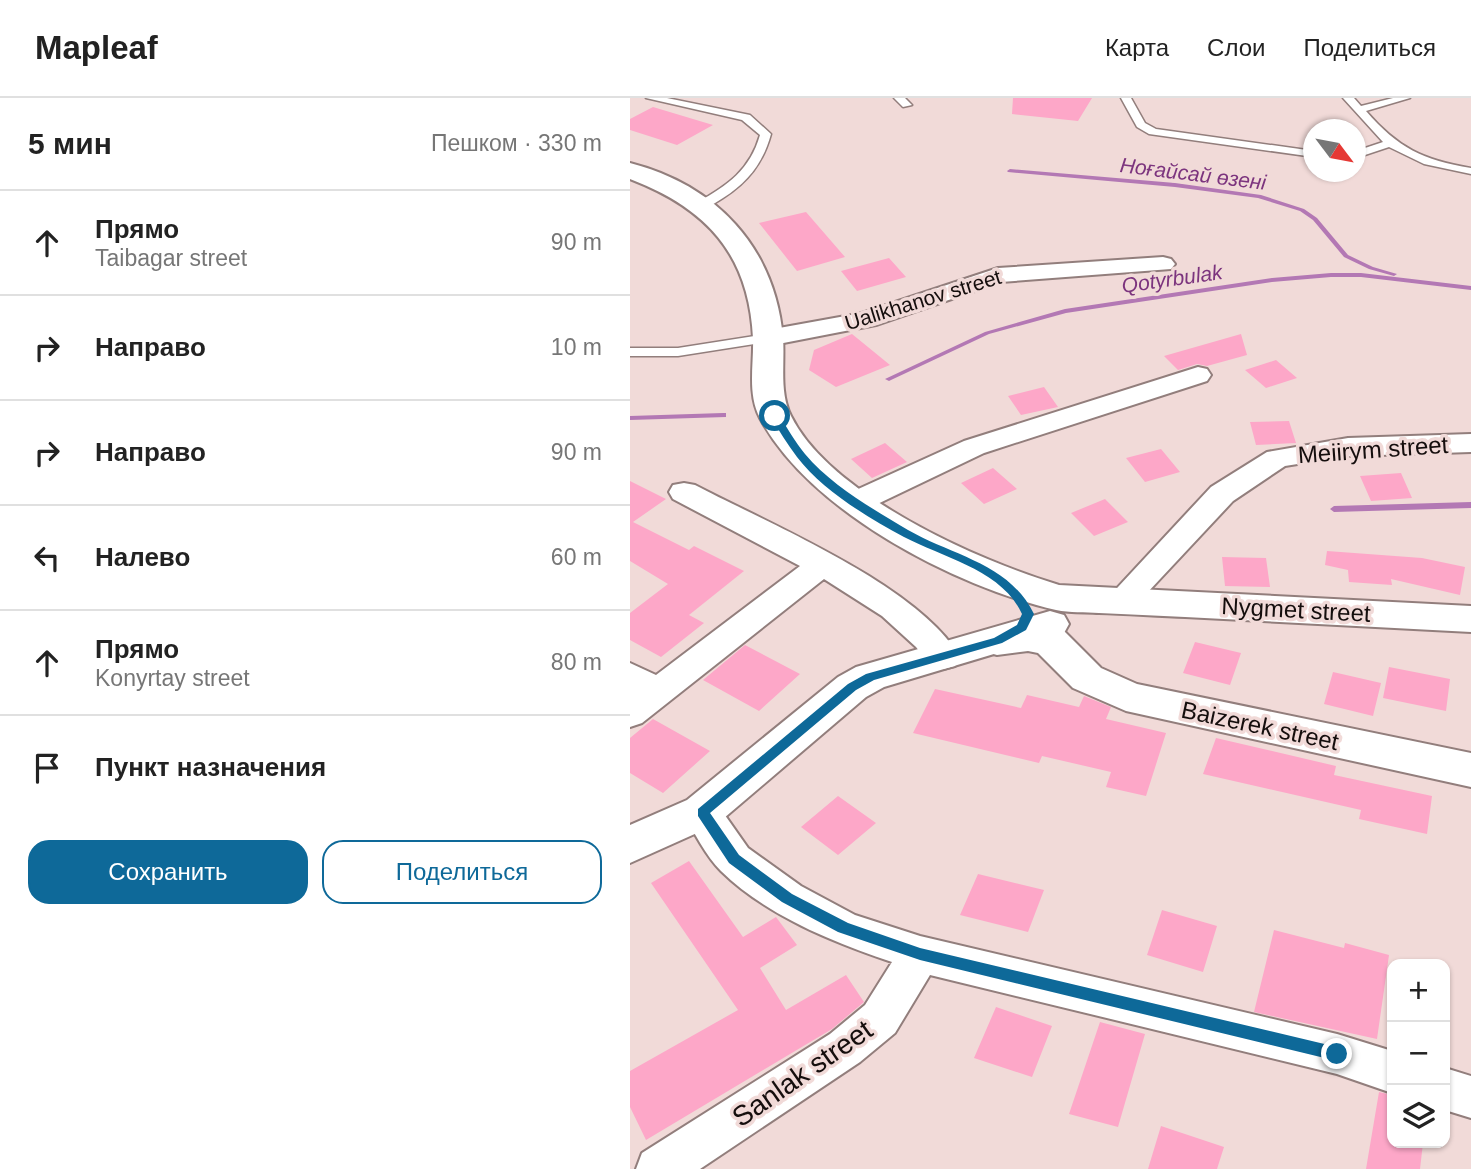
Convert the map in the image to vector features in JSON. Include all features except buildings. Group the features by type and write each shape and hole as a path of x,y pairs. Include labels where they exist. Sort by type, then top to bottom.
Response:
{"main road":[{"path":"630,171 664,184 702,205 726,228 743,255 760,293 768,338 767,379 775,416 802,456 856,502 907,534 998,577 1033,601 1057,639"},
{"path":"630,845 702,812 852,687 870,677 998,640 1022,627 1028,614 1020,597 998,577"},
{"name":"Nygmet street","path":"998,577 1059,598 1471,619"},
{"path":"998,640 1036,637 1049,641 1057,639 1121,601"},
{"name":"Baizerek street","path":"1057,639 1072,666 1087,678 1126,696 1471,770"}],"street":[{"name":"Ualikhanov street","path":"768,338 867,320 998,275 1163,264"},
{"path":"856,502 974,447 1198,375"},
{"name":"Meiirym street","path":"1121,601 1222,494 1277,458 1348,447 1471,443"},
{"path":"684,492 822,565 908,617 943,657"},
{"path":"639,694 822,565"},
{"path":"702,812 734,859 787,898 843,928 920,954 1324,1051 1387,1070"},
{"name":"Sanlak street","path":"659,1169 845,1048 880,1019 920,954"},
{"path":"1450,1091 1471,1097"}],"lane":[{"path":"651,98 746,117 766,134 760,159 731,188 702,205"},
{"path":"1126,98 1140,125 1153,132 1303,152"},
{"path":"1348,98 1391,143 1418,158 1471,171"},
{"path":"1359,110 1405,98"},
{"path":"1366,152 1391,143"},
{"path":"630,352 678,352 768,338"}],"waterway":[{"name":"Ноғайсай өзені","path":"1010,171 1175,185 1259,196 1302,210 1315,219 1346,256 1371,268 1394,274"},
{"name":"Qotyrbulak","path":"889,379 987,333 1065,311 1272,280 1331,275 1361,275 1471,288"},
{"path":"630,418 723,415"},
{"path":"1334,509 1471,505"}],"route":[{"path":"775,416 802,456 824,478 907,534 998,577 1020,597 1028,614 1022,627 998,640 894,669 870,677 852,687 702,812 734,859 787,898 843,928 920,954 1337,1054"}]}
